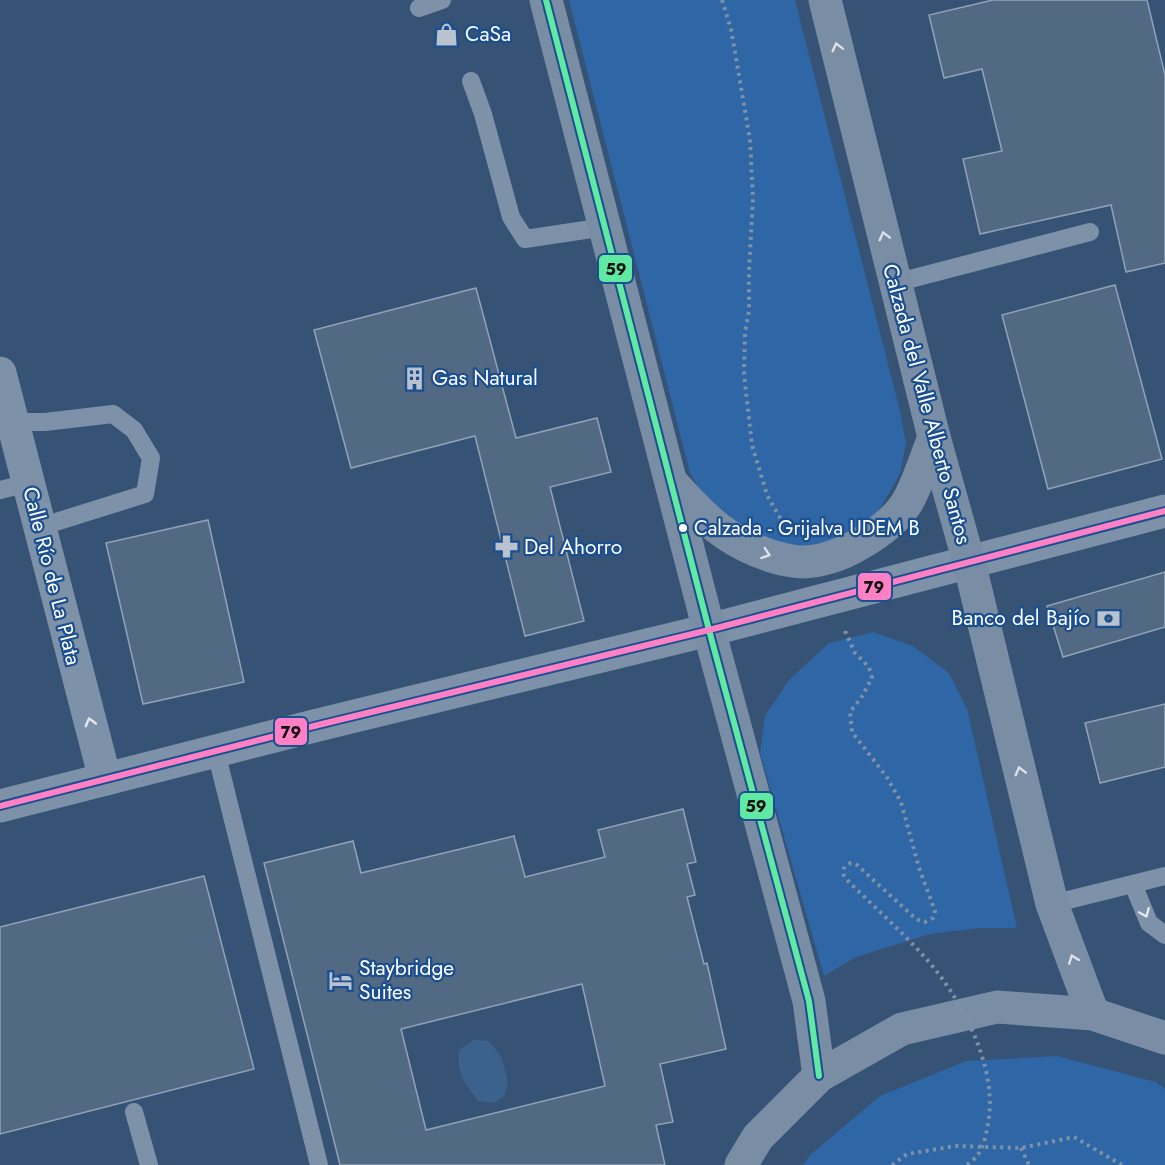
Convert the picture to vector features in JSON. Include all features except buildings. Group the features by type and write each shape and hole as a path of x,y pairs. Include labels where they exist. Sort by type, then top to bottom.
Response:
{"main road":[{"path":"546,0 670,482 809,1001 819,1076"},
{"name":"Calzada del Valle Alberto Santos","path":"825,0 934,437 969,562 1052,904 1093,1014"},
{"path":"670,482 708,520 733,539 764,554 793,562 828,558 853,548 875,535 894,518 910,499 934,437"},
{"path":"741,1165 758,1137 819,1076 902,1029 997,1007 1093,1014 1165,1038"}],"street":[{"name":"Calle Río de La Plata","path":"0,373 13,422 14,487 40,527 105,779"},
{"path":"0,806 318,724 709,630 1165,511"}],"lane":[{"path":"419,8 442,0"},
{"path":"471,81 483,114 511,217 525,239 605,226"},
{"path":"896,283 1090,232"},
{"path":"13,422 45,422 113,414 134,430 151,458 145,494 40,527"},
{"path":"216,752 319,1165"},
{"path":"1052,904 1165,876"},
{"path":"1133,884 1149,923 1165,935"},
{"path":"134,1112 149,1165"}],"path":[{"path":"722,0 730,29 750,140 753,198 744,374 752,445 767,495 804,561"},
{"path":"830,598 855,653 869,667 872,678 850,712 852,732 886,776 901,802 935,911 933,918 925,922 916,919 857,865 850,863 844,868 843,873 845,878 922,954 952,993 974,1032 985,1066 990,1104 987,1134 977,1156 967,1165"},
{"path":"892,1165 907,1154 956,1146 1021,1148 1074,1137 1122,1165"},
{"path":"1021,1148 1029,1165"}],"shaded area":[{"path":"569,0 795,0 899,407 906,443 900,474 878,512 848,539 794,551 713,513 690,473"},
{"path":"873,632 913,646 949,673 967,709 1017,928 980,928 930,934 856,957 824,976 760,753 765,716 789,680 829,643"},
{"path":"473,1040 489,1041 502,1058 508,1082 504,1096 494,1103 478,1101 465,1083 460,1071 459,1050"},
{"path":"1057,1056 1156,1082 1165,1089 1165,1165 803,1165 810,1155 880,1096 966,1061"}],"transit line":[{"name":"59","path":"546,0 709,630 809,1001 819,1076"},
{"name":"79","path":"0,806 318,725 709,630 1165,511"}],"place":[{"name":"CaSa","path":"447,34"},
{"name":"Gas Natural","path":"414,378"},
{"name":"Calzada - Grijalva UDEM B","path":"683,528"},
{"name":"Del Ahorro","path":"506,547"},
{"name":"Banco del Bajío","path":"1108,618"},
{"name":"Staybridge Suites","path":"341,980"}]}
